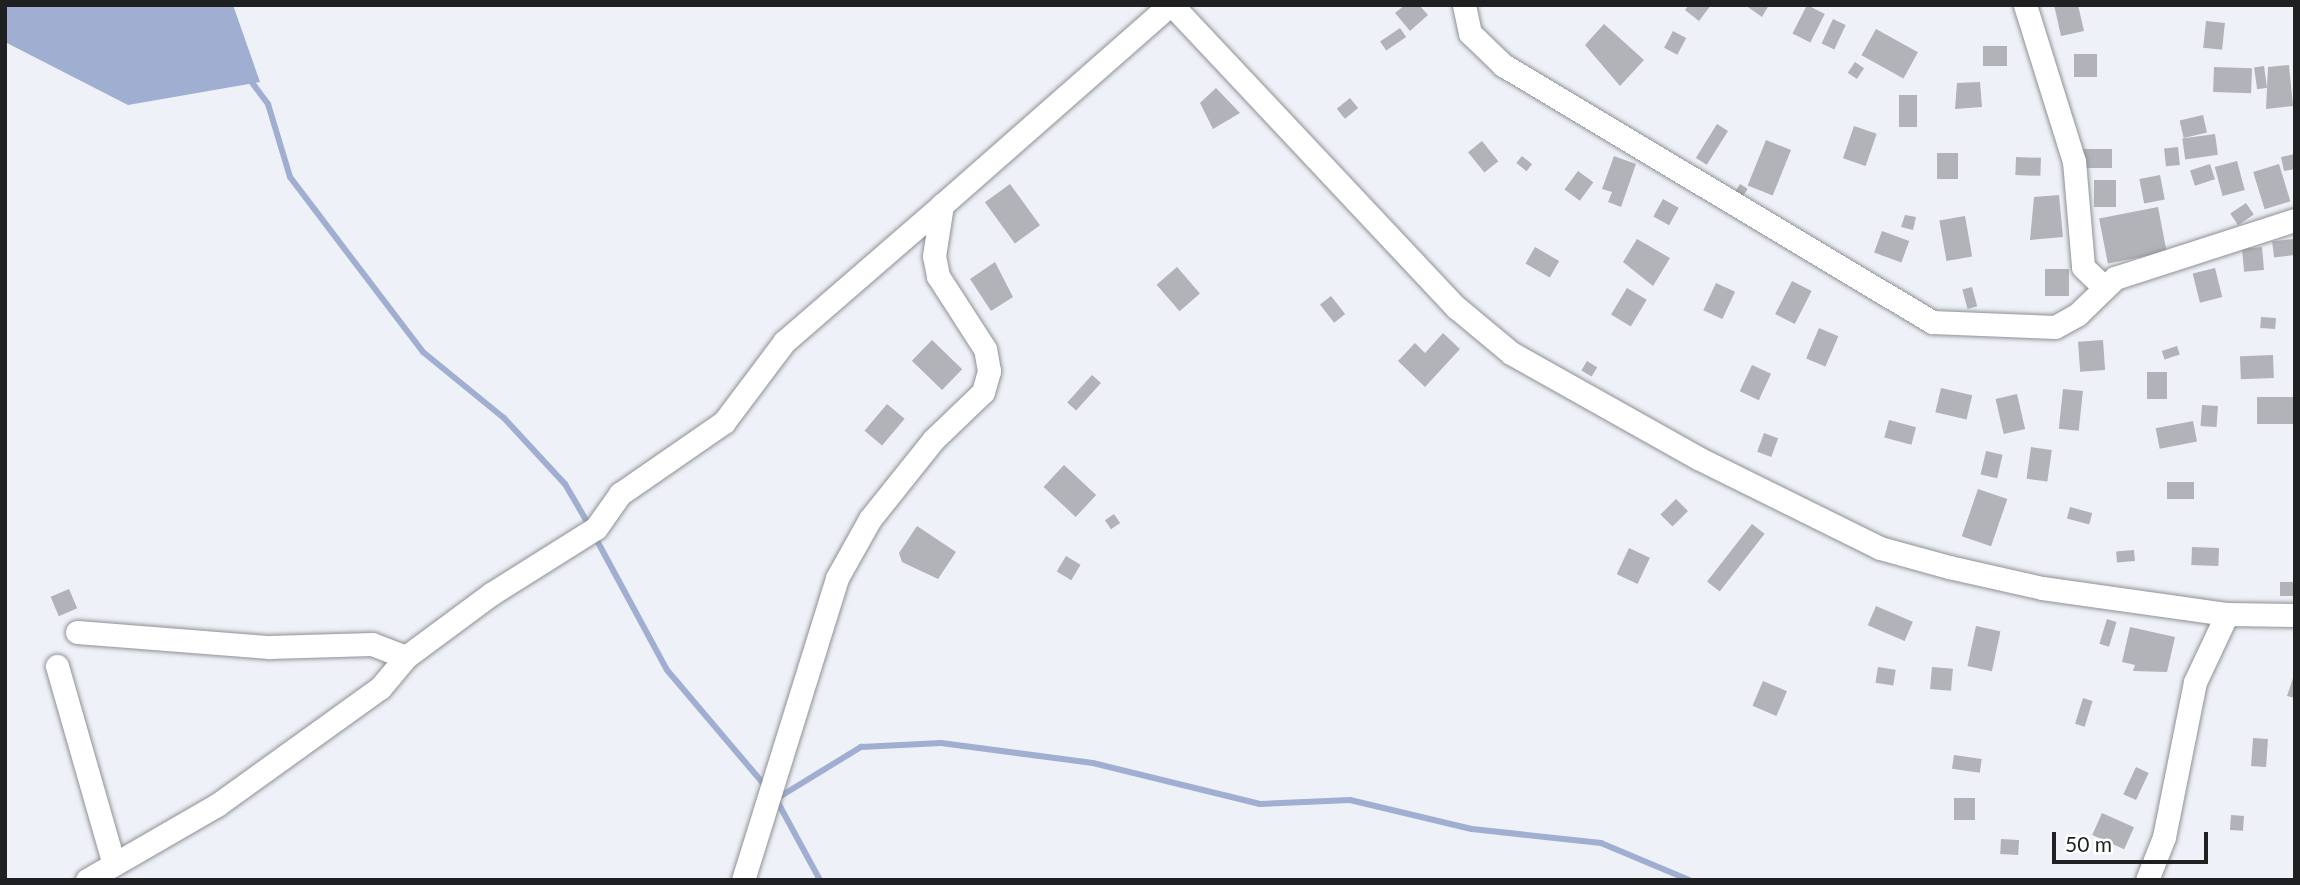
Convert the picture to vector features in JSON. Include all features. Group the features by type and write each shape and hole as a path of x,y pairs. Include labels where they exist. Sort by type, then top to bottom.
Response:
{"street":[{"path":"87,880 113,861 217,805 380,688 406,657 596,528 620,494 724,422 783,342 1171,5 1457,308 1511,354 1576,391 1880,548 2042,589 2227,614 2295,615"},
{"path":"1464,5 1471,33 1503,65 1932,322 2054,327 2078,314 2104,287 2143,267 2295,220"},
{"path":"2025,5 2074,161 2083,267 2104,287"},
{"path":"743,880 837,578 870,519 933,440 983,392 989,371 985,349 938,276 942,205"},
{"path":"2147,880 2164,837 2195,682 2227,614"},
{"path":"77,632 269,647 372,644 406,657"},
{"path":"57,666 113,861"}],"water":[{"path":"5,5 233,5 260,82 128,105 5,42"}],"building":[{"path":"1405,5 1419,5 1428,15 1410,31 1395,13"},
{"path":"1689,5 1711,5 1699,21 1685,10"},
{"path":"1745,5 1769,5 1762,17"},
{"path":"1807,5 1825,14 1810,43 1792,34"},
{"path":"2054,5 2078,5 2084,31 2061,36"},
{"path":"1833,19 1846,25 1834,49 1822,43"},
{"path":"2206,21 2225,23 2222,50 2203,48"},
{"path":"1604,24 1644,60 1620,86 1585,45"},
{"path":"1400,28 1406,37 1386,51 1380,41"},
{"path":"1876,29 1918,52 1903,79 1861,55"},
{"path":"1673,31 1686,38 1677,55 1664,48"},
{"path":"1983,46 2007,46 2007,66 1983,66"},
{"path":"2074,54 2097,54 2097,77 2074,77"},
{"path":"1855,62 1864,68 1857,79 1848,73"},
{"path":"2289,65 2293,106 2266,109 2268,67"},
{"path":"2264,66 2267,88 2257,89 2254,67"},
{"path":"2214,67 2252,68 2251,93 2213,92"},
{"path":"1980,82 1982,107 1955,109 1957,83"},
{"path":"1216,88 1240,113 1213,129 1200,103"},
{"path":"1899,95 1917,95 1917,127 1899,127"},
{"path":"1350,98 1358,108 1345,119 1337,109"},
{"path":"2203,115 2207,133 2184,138 2180,120"},
{"path":"1717,124 1728,131 1707,165 1696,158"},
{"path":"1854,126 1877,134 1866,166 1843,158"},
{"path":"2215,134 2218,155 2185,159 2182,139"},
{"path":"1766,140 1791,150 1773,196 1748,185"},
{"path":"1482,141 1498,161 1484,173 1468,152"},
{"path":"2178,147 2180,165 2166,166 2164,148"},
{"path":"2077,149 2112,149 2112,168 2077,168"},
{"path":"1937,153 1958,153 1958,179 1937,179"},
{"path":"2295,154 2295,169 2284,171 2281,157"},
{"path":"1522,156 1532,164 1526,171 1516,163"},
{"path":"1614,156 1636,164 1621,207 1608,202 1612,192 1602,189"},
{"path":"2016,157 2041,158 2040,176 2015,175"},
{"path":"2237,161 2245,190 2223,196 2215,167"},
{"path":"2210,164 2215,179 2195,186 2190,170"},
{"path":"2279,164 2290,201 2265,209 2253,172"},
{"path":"1578,171 1593,182 1580,201 1564,190"},
{"path":"2160,175 2165,200 2144,204 2139,179"},
{"path":"2094,180 2116,180 2116,207 2094,207"},
{"path":"1010,184 1040,225 1015,243 985,202"},
{"path":"1740,184 1748,189 1743,196 1735,192"},
{"path":"2059,195 2063,237 2030,240 2034,197"},
{"path":"1663,199 1679,208 1669,225 1653,216"},
{"path":"2246,203 2254,215 2238,225 2230,214"},
{"path":"2158,207 2167,252 2108,264 2099,218"},
{"path":"1905,215 1916,217 1913,230 1901,227"},
{"path":"1965,216 1972,256 1947,261 1939,221"},
{"path":"1882,231 1909,241 1901,263 1874,253"},
{"path":"1637,239 1670,258 1653,286 1623,262"},
{"path":"2293,239 2295,255 2274,257 2272,242"},
{"path":"1535,247 1559,261 1550,277 1526,263"},
{"path":"2262,247 2264,270 2244,272 2242,249"},
{"path":"995,262 1013,297 991,311 970,279"},
{"path":"1177,267 1200,293 1180,311 1157,285"},
{"path":"2215,268 2222,297 2200,303 2193,274"},
{"path":"2045,269 2069,269 2069,296 2045,296"},
{"path":"1792,281 1812,291 1795,324 1775,314"},
{"path":"1716,283 1735,292 1722,319 1703,310"},
{"path":"1972,287 1977,306 1968,309 1962,290"},
{"path":"1627,288 1647,300 1631,326 1611,315"},
{"path":"1331,296 1345,314 1334,323 1320,305"},
{"path":"2261,317 2276,318 2275,329 2260,328"},
{"path":"1819,328 1838,336 1825,367 1806,358"},
{"path":"1443,333 1460,349 1425,387 1398,361 1415,343 1425,353"},
{"path":"932,340 962,369 942,390 912,361"},
{"path":"2103,340 2105,370 2080,372 2078,342"},
{"path":"2177,346 2180,355 2165,360 2162,351"},
{"path":"2273,355 2274,378 2241,379 2240,356"},
{"path":"1587,361 1597,367 1592,377 1581,370"},
{"path":"1752,365 1771,374 1759,400 1740,391"},
{"path":"2147,372 2167,372 2167,399 2147,399"},
{"path":"1092,375 1101,383 1076,411 1067,402"},
{"path":"1941,388 1972,395 1967,420 1935,412"},
{"path":"2063,389 2083,391 2079,431 2059,429"},
{"path":"2017,394 2025,429 2004,434 1996,399"},
{"path":"2257,397 2295,397 2295,424 2257,424"},
{"path":"887,404 905,419 882,446 865,431"},
{"path":"2202,405 2218,406 2216,427 2201,426"},
{"path":"1889,420 1916,427 1911,445 1884,437"},
{"path":"2193,421 2197,442 2160,449 2156,428"},
{"path":"1764,433 1778,438 1771,457 1757,452"},
{"path":"2031,447 2052,450 2047,482 2027,479"},
{"path":"1986,451 2003,455 1997,478 1981,474"},
{"path":"1064,465 1096,495 1076,517 1044,487"},
{"path":"2167,482 2194,482 2194,499 2167,499"},
{"path":"1978,489 2007,499 1991,546 1962,536"},
{"path":"1676,499 1688,511 1672,527 1660,515"},
{"path":"2070,507 2092,513 2089,525 2067,519"},
{"path":"1114,514 1120,523 1111,529 1105,520"},
{"path":"1752,524 1765,534 1720,591 1707,582"},
{"path":"917,526 956,552 938,579 902,562 899,553"},
{"path":"2192,547 2219,548 2218,566 2191,565"},
{"path":"1629,548 1650,558 1638,584 1617,574"},
{"path":"2134,550 2135,561 2117,563 2116,552"},
{"path":"1066,556 1081,565 1071,580 1057,571"},
{"path":"2280,582 2295,582 2295,596 2280,596"},
{"path":"69,589 77,608 59,616 51,597"},
{"path":"1876,606 1913,622 1905,641 1868,625"},
{"path":"2107,619 2117,622 2109,647 2099,644"},
{"path":"1976,626 2000,631 1992,671 1967,666"},
{"path":"2130,627 2175,637 2167,672 2133,671 2135,665 2122,662"},
{"path":"1878,667 1896,670 1893,686 1875,683"},
{"path":"1932,667 1953,669 1951,691 1930,689"},
{"path":"2295,672 2295,698 2287,696"},
{"path":"1763,681 1787,691 1776,716 1752,706"},
{"path":"2083,698 2093,701 2085,727 2075,724"},
{"path":"2253,738 2268,739 2266,767 2251,766"},
{"path":"1954,755 1982,759 1980,773 1952,769"},
{"path":"2136,767 2149,773 2136,800 2123,794"},
{"path":"1954,798 1975,798 1975,820 1954,820"},
{"path":"2102,813 2134,827 2124,849 2092,835"},
{"path":"2231,815 2244,816 2243,831 2230,830"},
{"path":"2001,839 2019,840 2018,855 2000,854"}],"waterway":[{"path":"250,80 268,104 290,177 423,352 504,418 565,484 589,525"},
{"path":"594,535 667,670 767,788"},
{"path":"776,799 861,747 941,743 1093,763 1260,804 1350,800 1472,829 1601,843 1689,880"},
{"path":"776,799 820,880"}]}
